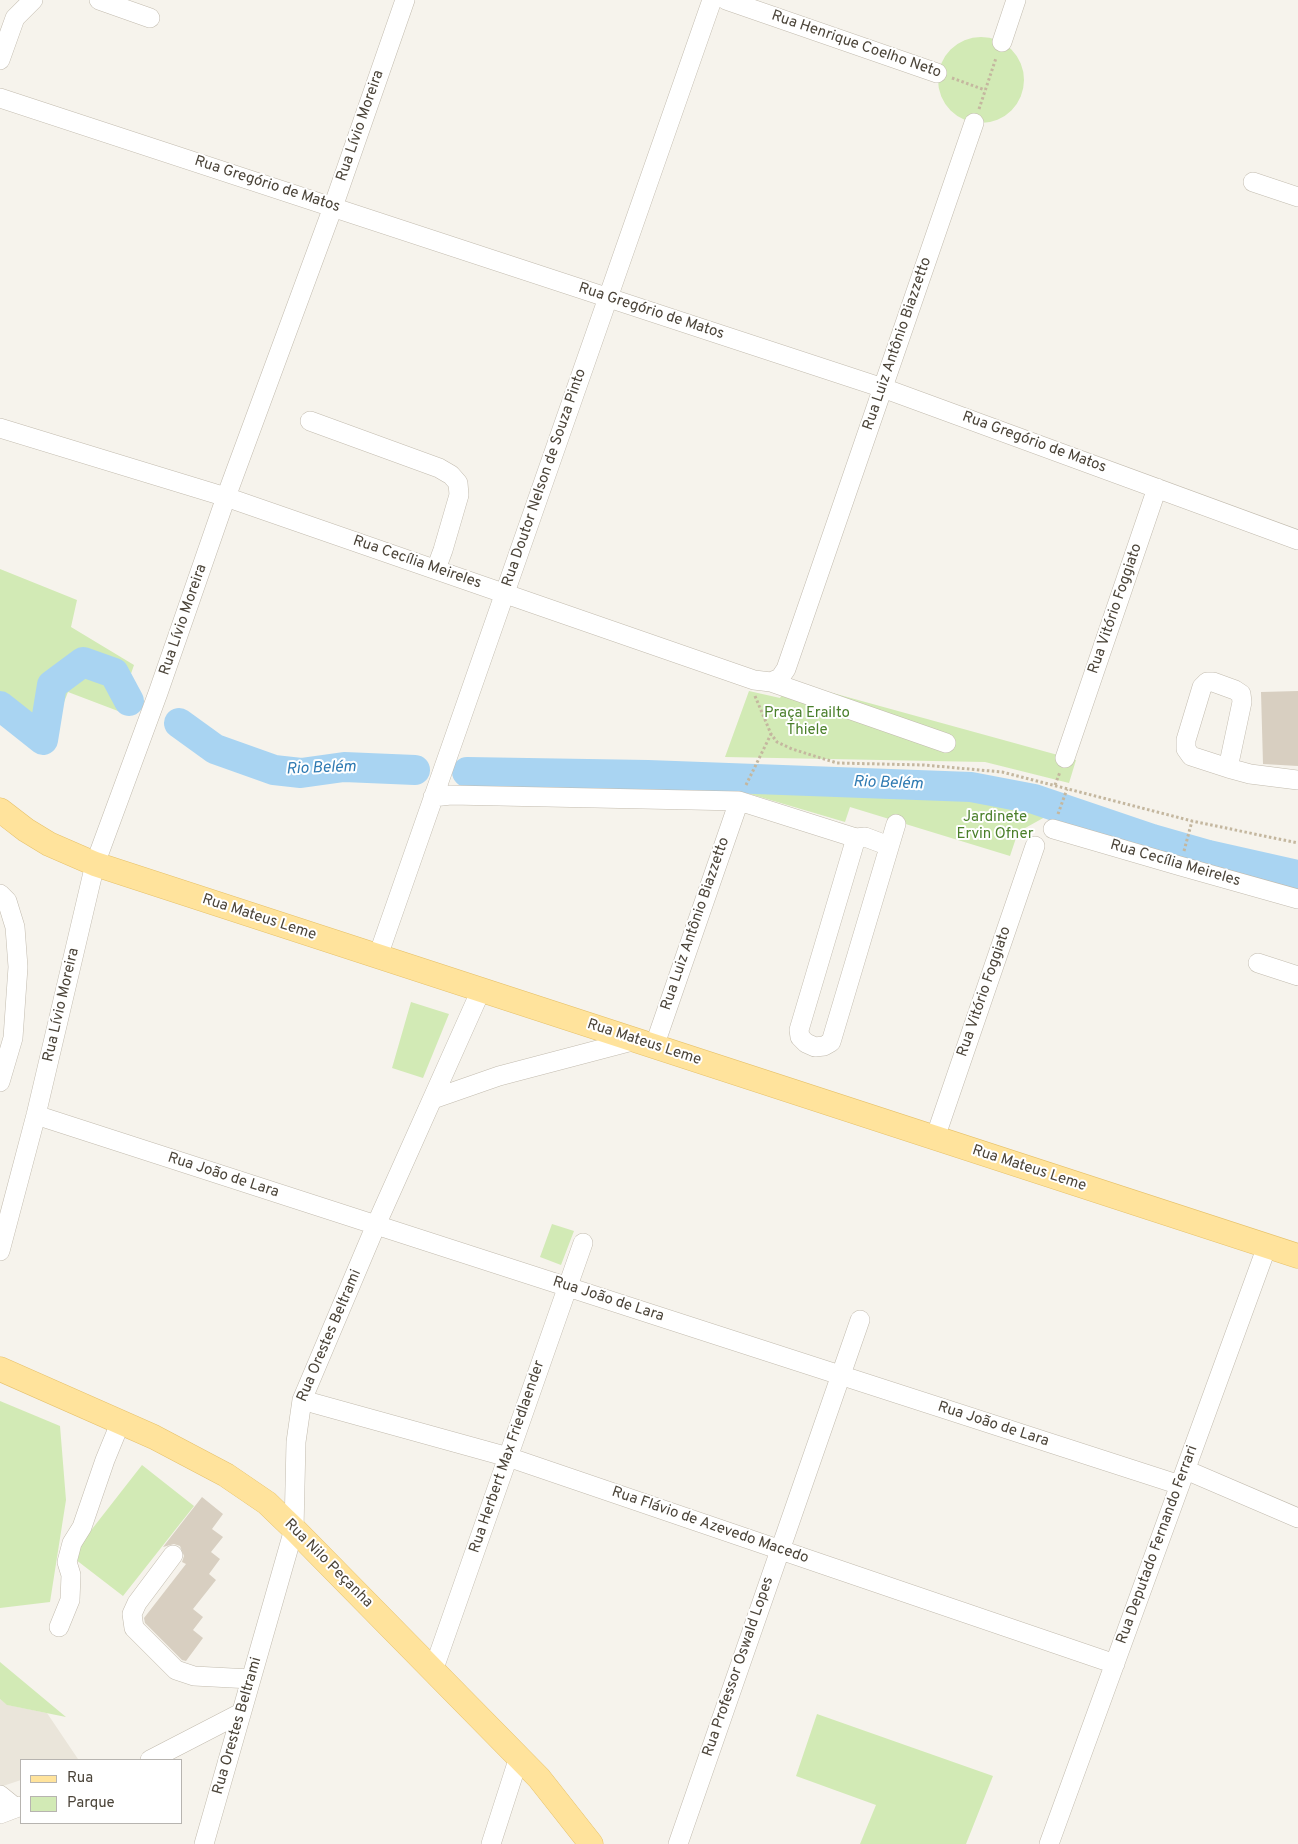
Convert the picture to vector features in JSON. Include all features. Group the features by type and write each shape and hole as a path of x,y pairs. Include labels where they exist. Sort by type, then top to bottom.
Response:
{"main road":[{"name":"Rua Mateus Leme","path":"0,810 26,830 49,844 95,864 1298,1256"},
{"name":"Rua Nilo Peçanha","path":"0,1369 121,1421 226,1474 267,1503 539,1778 591,1844"}],"street":[{"path":"0,60 8,18 33,0"},
{"path":"99,0 150,18"},
{"name":"Rua Lívio Moreira","path":"0,1251 36,1116 95,864 333,207 405,0"},
{"name":"Rua Doutor Nelson de Souza Pinto","path":"378,956 712,0"},
{"name":"Rua Henrique Coelho Neto","path":"726,0 937,73"},
{"path":"1002,42 1016,0"},
{"name":"Rua Gregório de Matos","path":"0,98 883,388 1298,540"},
{"name":"Rua Luiz Antônio Biazzetto","path":"771,682 780,678 786,669 974,123"},
{"path":"1253,182 1298,197"},
{"path":"310,421 439,468 451,475 458,483 459,495 436,569"},
{"name":"Rua Cecília Meireles","path":"0,428 226,498 754,680 771,682 946,743"},
{"name":"Rua Vitório Foggiato","path":"1065,758 1157,488"},
{"path":"1228,768 1250,774 1298,780"},
{"path":"434,797 739,801 856,838 865,837 889,846"},
{"name":"Rua Luiz Antônio Biazzetto","path":"645,1044 739,801"},
{"name":"Rua Cecília Meireles","path":"1055,822 1163,862 1298,899"},
{"path":"856,838 799,1030 800,1037 806,1043 815,1047 824,1046 831,1042 896,824"},
{"name":"Rua Vitório Foggiato","path":"935,1138 1035,846"},
{"path":"0,894 7,901 15,927 18,967 13,1038 0,1082"},
{"path":"1258,964 1298,976"},
{"name":"Rua Orestes Beltrami","path":"204,1844 294,1529 296,1442 302,1400 376,1225 434,1099 481,990"},
{"path":"434,1099 499,1076 645,1044"},
{"name":"Rua João de Lara","path":"36,1116 841,1376 1183,1478 1298,1518"},
{"name":"Rua Herbert Max Friedlaender","path":"434,1671 583,1243"},
{"name":"Rua Deputado Fernando Ferrari","path":"1050,1844 1267,1246"},
{"name":"Rua Professor Oswald Lopes","path":"678,1844 860,1320"},
{"name":"Rua Flávio de Azevedo Macedo","path":"302,1400 508,1457 1115,1664"},
{"path":"58,1627 70,1600 70,1575 67,1562 72,1543 82,1527 105,1460 121,1421"},
{"path":"173,1555 136,1603 132,1614 134,1628 176,1670 194,1676 251,1679"},
{"path":"152,1759 241,1714"},
{"path":"491,1844 519,1757"},
{"path":"0,1795 12,1809"}],"path":[{"path":"974,123 1002,42"},
{"name":"Rua Henrique Coelho Neto","path":"937,73 985,90"},
{"path":"750,691 755,695 771,734 777,742 792,749 836,763 924,764 1002,772 1192,821 1298,843"},
{"path":"746,784 771,734"},
{"path":"1055,822 1066,789"},
{"path":"1188,838 1192,821"}],"shaded area":[{"path":"0,1699 8,1705 47,1713 78,1759 20,1759 20,1780 0,1787"}],"green space":[{"path":"981,37 998,40 1012,49 1021,63 1024,80 1021,97 1012,111 998,120 981,123 964,120 950,111 941,97 938,80 941,63 950,49 964,40"},
{"path":"0,569 77,600 71,627 134,665 118,711 68,692 46,748 0,708"},
{"name":"Praça Erailto Thiele","path":"789,681 1076,760 1069,783 985,762 725,757 749,691 780,698"},
{"name":"Jardinete Ervin Ofner","path":"733,789 973,799 1054,812 1018,832 1010,856 850,807 845,822"},
{"path":"411,1002 449,1014 423,1078 392,1068"},
{"path":"552,1224 574,1231 561,1265 540,1257"},
{"path":"0,1401 60,1426 66,1500 50,1602 0,1608"},
{"path":"142,1465 194,1506 123,1596 71,1556"},
{"path":"0,1662 66,1717 7,1705 0,1699"},
{"path":"817,1714 993,1776 966,1844 860,1844 876,1805 796,1776"}],"building":[{"path":"1298,691 1298,766 1263,764 1261,692"},
{"path":"202,1497 223,1514 212,1529 223,1537 211,1552 220,1559 209,1574 216,1580 193,1609 203,1617 193,1630 203,1638 186,1661 182,1660 145,1623 144,1618 186,1564 182,1562 184,1556 180,1546 174,1544 163,1547"}],"waterway":[{"name":"Rio Belém","path":"0,706 43,740 52,685 83,662 114,673 129,701"},
{"name":"Rio Belém","path":"179,723 215,749 274,770 301,773 344,767 415,770"},
{"name":"Rio Belém","path":"467,772 648,775 971,787 1034,799 1152,839 1208,855 1298,875"}]}
